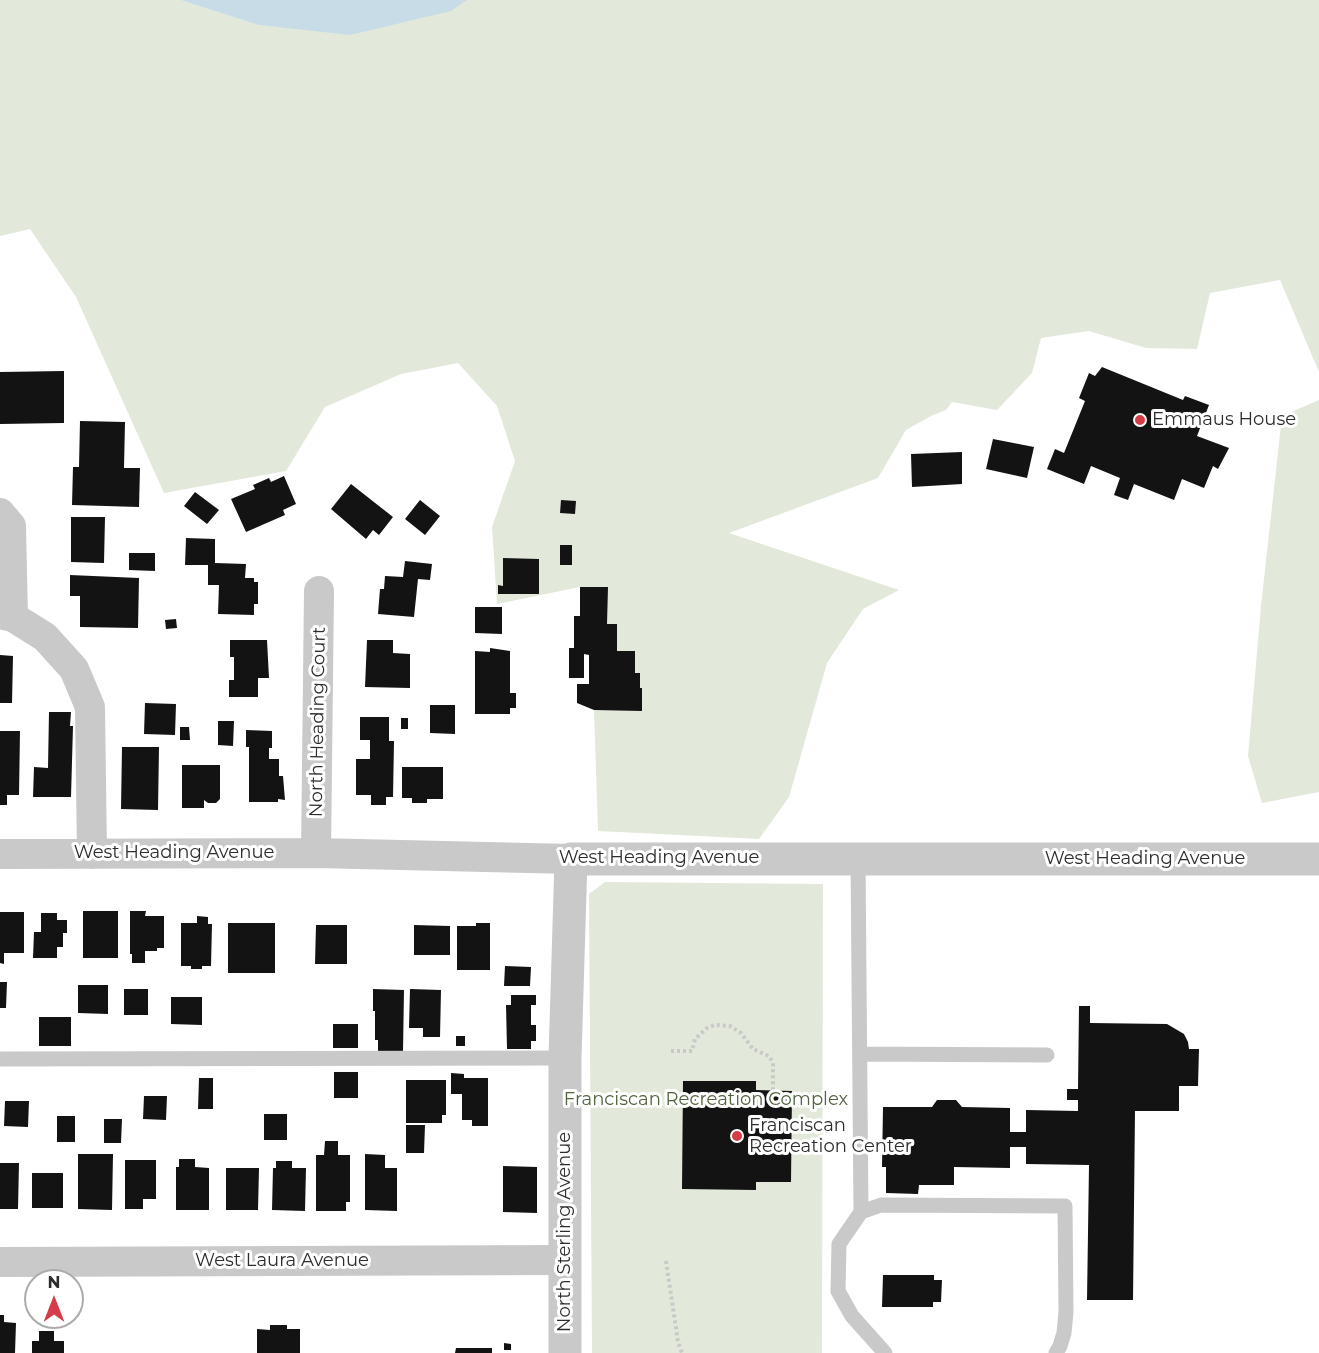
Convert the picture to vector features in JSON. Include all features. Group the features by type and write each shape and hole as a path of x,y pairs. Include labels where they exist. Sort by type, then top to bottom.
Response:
{"street":[{"path":"0,513 11,526 6,616 45,637 74,669 90,707 92,854"},
{"name":"North Heading Court","path":"316,853 319,591"},
{"name":"West Heading Avenue","path":"0,854 316,853 571,859 1319,859"},
{"name":"North Sterling Avenue","path":"565,1353 565,1058 571,859"},
{"name":"West Laura Avenue","path":"0,1263 565,1260"}],"lane":[{"path":"858,860 861,1212 839,1244 838,1291 852,1316 885,1353"},
{"path":"860,1054 1047,1055"},
{"path":"0,1059 565,1058"},
{"path":"861,1212 880,1205 1065,1206 1066,1312 1064,1333 1056,1353"}],"path":[{"path":"671,1051 692,1051 695,1039 707,1028 715,1025 730,1026 741,1034 753,1049 769,1056 773,1063 773,1090"},
{"path":"666,1261 678,1342 682,1353"}],"green space":[{"path":"0,0 1319,0 1319,372 1280,280 1210,293 1197,349 1146,348 1089,331 1041,338 1032,373 997,410 952,402 946,410 906,430 878,478 729,533 899,590 863,609 827,663 789,797 759,839 598,831 594,710 642,710 640,673 635,673 635,651 617,651 617,624 607,624 607,587 580,587 497,604 492,527 515,461 497,406 458,363 401,374 325,407 286,471 164,493 76,297 30,229 0,236"},
{"path":"1319,400 1319,792 1262,803 1248,756 1261,606 1282,416"},
{"name":"Franciscan Recreation Complex","path":"605,882 823,884 822,1353 592,1353 589,894"}],"water":[{"path":"181,0 467,0 451,11 350,35 259,25"}],"building":[{"name":"Emmaus House","path":"1102,367 1183,400 1185,396 1209,405 1197,436 1229,448 1218,469 1213,466 1204,488 1182,479 1174,500 1134,484 1128,500 1114,495 1120,478 1091,466 1084,484 1047,469 1055,449 1064,453 1085,401 1079,398 1089,373 1095,376"},
{"path":"64,371 64,423 0,424 0,372"},
{"path":"80,421 125,422 124,468 140,468 139,507 72,505 73,467 79,467"},
{"path":"993,439 1034,447 1027,478 986,469"},
{"path":"962,452 962,484 912,487 911,454"},
{"path":"284,476 296,504 283,510 285,515 246,532 231,499 255,489 253,485 269,478 271,482"},
{"path":"351,484 393,517 379,535 373,530 366,539 331,509"},
{"path":"195,492 219,510 207,524 184,506"},
{"path":"420,500 440,516 425,535 405,519"},
{"path":"561,500 576,501 575,514 560,513"},
{"path":"71,517 105,517 104,563 71,562"},
{"path":"186,538 215,539 215,563 246,564 245,578 254,578 254,582 258,582 258,604 254,604 254,615 218,614 219,585 208,585 208,565 185,565"},
{"path":"560,545 572,545 572,565 560,565"},
{"path":"129,553 155,553 155,571 129,570"},
{"path":"503,558 539,559 539,594 498,594 498,585 503,586"},
{"path":"405,561 432,564 430,580 418,579 414,617 378,614 380,589 384,589 385,576 403,577"},
{"path":"70,575 139,578 138,628 80,627 80,596 70,596"},
{"path":"580,587 608,587 607,624 617,624 617,651 635,651 635,673 640,673 640,688 642,688 642,711 594,710 577,703 577,684 589,684 589,655 584,654 584,678 569,678 569,648 574,648 574,616 580,616"},
{"path":"475,607 502,607 502,634 475,633"},
{"path":"176,619 177,628 166,629 165,620"},
{"path":"230,640 267,640 269,678 258,678 258,697 229,697 229,680 234,680 234,657 230,657"},
{"path":"367,640 393,640 393,653 410,654 410,688 365,687"},
{"path":"490,648 510,651 510,693 516,693 516,708 510,708 510,714 475,714 475,651 490,652"},
{"path":"0,655 13,656 12,703 0,703"},
{"path":"145,703 176,704 175,735 144,734"},
{"path":"430,705 455,705 455,734 430,733"},
{"path":"49,712 71,712 70,726 73,726 71,797 33,797 34,767 48,768"},
{"path":"360,717 389,717 389,741 394,741 393,797 386,797 386,805 371,805 371,795 356,795 356,759 370,759 370,740 360,740"},
{"path":"401,718 408,718 408,729 401,729"},
{"path":"218,721 234,721 233,746 218,745"},
{"path":"180,727 189,727 190,740 180,740"},
{"path":"246,730 272,731 272,748 269,748 269,759 279,759 279,776 283,776 285,800 249,802 249,747 246,747"},
{"path":"0,731 20,731 19,795 7,795 7,805 0,805"},
{"path":"122,747 159,747 158,810 121,809"},
{"path":"182,765 220,765 220,799 216,803 208,803 204,800 204,808 182,808"},
{"path":"402,767 443,767 443,799 427,799 427,803 412,803 412,798 402,798"},
{"path":"83,911 118,911 118,958 83,958"},
{"path":"130,911 146,911 145,916 164,916 164,948 157,948 157,951 145,951 145,963 132,963"},
{"path":"0,912 24,912 24,953 4,953 4,964 0,963"},
{"path":"41,913 57,913 57,920 67,920 67,933 63,933 63,947 57,947 57,958 33,958 34,932 41,932"},
{"path":"197,916 208,917 208,924 212,924 211,966 191,969 191,966 181,966 181,923 197,923"},
{"path":"228,923 275,923 275,973 228,973"},
{"path":"476,923 490,923 490,970 457,970 457,926 476,926"},
{"path":"316,925 347,925 347,964 315,964"},
{"path":"414,925 450,926 450,955 414,955"},
{"path":"505,966 531,967 530,986 504,986"},
{"path":"0,982 7,982 6,1008 0,1008"},
{"path":"78,985 108,985 108,1014 78,1013"},
{"path":"124,989 148,989 148,1015 124,1015"},
{"path":"373,989 404,990 403,1051 378,1051 378,1040 375,1040"},
{"path":"410,989 441,990 440,1037 423,1037 423,1028 409,1028"},
{"path":"511,995 536,995 536,1005 531,1005 531,1025 536,1025 536,1041 531,1041 531,1049 507,1049 506,1005 511,1005"},
{"path":"171,997 202,997 202,1025 171,1024"},
{"path":"1079,1006 1090,1006 1090,1023 1167,1024 1184,1034 1189,1049 1199,1049 1198,1086 1179,1086 1179,1111 1135,1111 1133,1300 1087,1300 1089,1165 1026,1164 1026,1147 1010,1147 1010,1168 954,1167 954,1185 919,1185 918,1194 886,1193 886,1167 882,1167 883,1107 932,1107 937,1100 956,1100 962,1107 1010,1108 1010,1132 1026,1132 1026,1110 1078,1111 1078,1100 1067,1100 1067,1089 1078,1089"},
{"path":"39,1017 71,1017 71,1046 39,1046"},
{"path":"333,1024 358,1024 358,1048 333,1048"},
{"path":"456,1036 465,1036 465,1046 456,1046"},
{"path":"334,1072 358,1072 358,1098 334,1098"},
{"path":"451,1073 464,1074 464,1078 488,1078 488,1126 472,1126 472,1120 462,1120 462,1094 451,1094"},
{"path":"199,1078 213,1078 213,1109 198,1109"},
{"path":"406,1080 446,1080 446,1115 442,1115 442,1123 406,1123"},
{"name":"Franciscan Recreation Center","path":"683,1081 756,1081 756,1090 792,1091 791,1182 756,1182 756,1190 682,1189"},
{"path":"144,1096 167,1096 166,1120 143,1119"},
{"path":"5,1101 29,1101 28,1127 4,1126"},
{"path":"264,1114 287,1114 287,1140 264,1140"},
{"path":"57,1116 75,1116 75,1142 57,1142"},
{"path":"104,1119 122,1119 121,1143 104,1143"},
{"path":"406,1125 425,1125 424,1153 406,1153"},
{"path":"325,1141 338,1141 338,1155 350,1155 350,1202 346,1202 346,1211 316,1211 316,1155 324,1155"},
{"path":"78,1154 113,1154 112,1210 78,1209"},
{"path":"365,1154 385,1155 385,1168 397,1168 397,1211 365,1210"},
{"path":"179,1159 195,1159 195,1167 209,1168 209,1210 176,1210 176,1167 179,1167"},
{"path":"125,1160 156,1160 156,1199 143,1199 143,1209 125,1209"},
{"path":"276,1161 292,1161 292,1168 306,1168 305,1211 272,1210 273,1168 276,1168"},
{"path":"0,1163 19,1163 18,1209 0,1209"},
{"path":"503,1166 537,1167 537,1213 503,1212"},
{"path":"226,1168 259,1168 258,1210 226,1210"},
{"path":"32,1173 63,1173 63,1208 32,1208"},
{"path":"883,1275 934,1275 934,1280 942,1280 941,1302 933,1302 933,1307 882,1307"},
{"path":"0,1315 4,1315 4,1322 16,1323 15,1353 0,1353"},
{"path":"270,1325 287,1325 287,1329 300,1329 300,1353 257,1353 257,1329 270,1330"},
{"path":"39,1331 54,1331 54,1341 64,1341 64,1353 32,1353 32,1341 39,1341"},
{"path":"504,1343 511,1344 511,1350 504,1350"},
{"path":"456,1348 492,1348 492,1353 455,1353"}],"place":[{"name":"Emmaus House","path":"1140,420"},
{"name":"Franciscan Recreation Center","path":"737,1136"}]}
